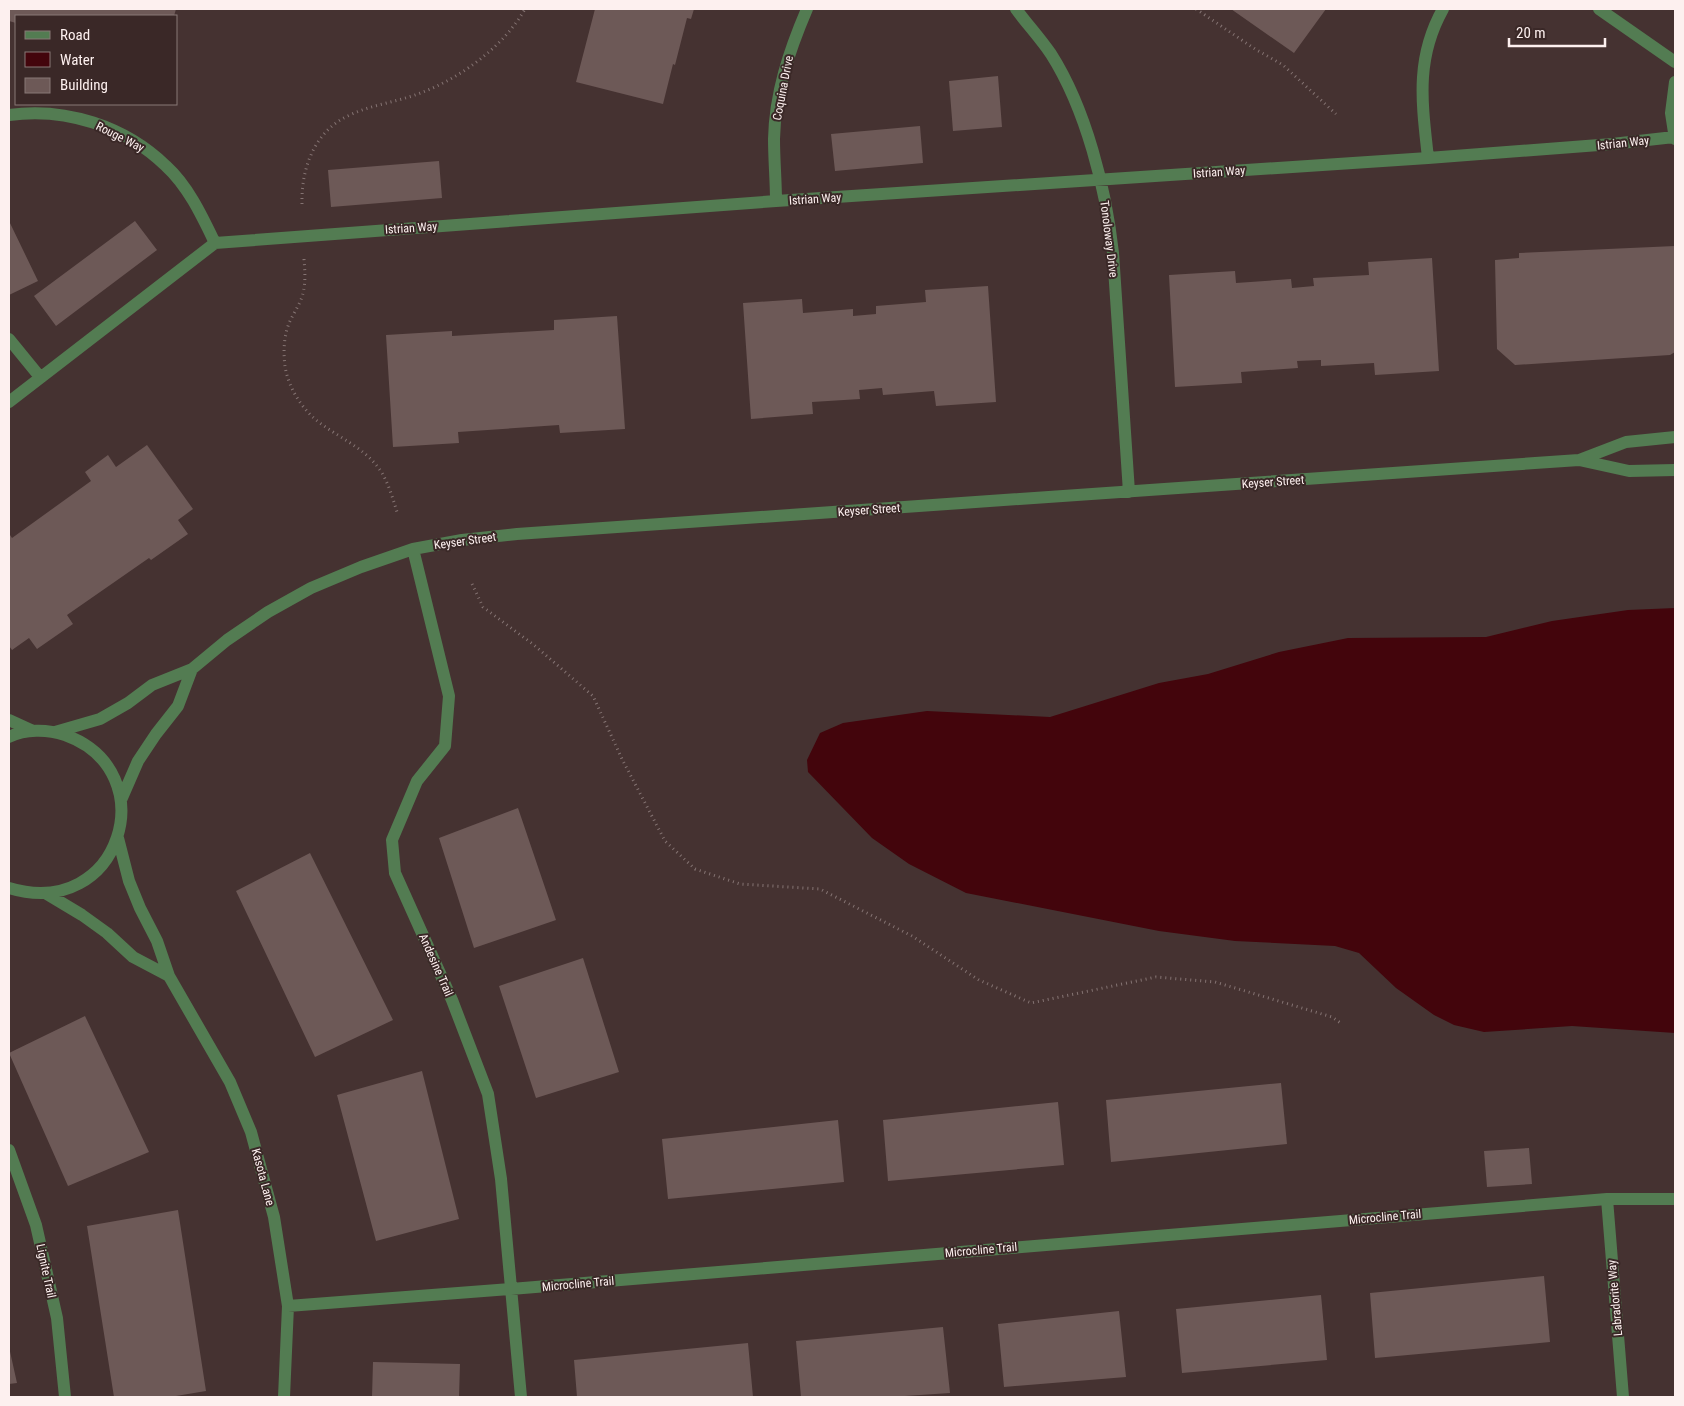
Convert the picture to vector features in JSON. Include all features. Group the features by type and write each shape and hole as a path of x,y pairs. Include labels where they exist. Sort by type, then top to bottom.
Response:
{"street":[{"name":"Coquina Drive","path":"776,201 774,140 777,107 784,71 807,9"},
{"name":"Tonoloway Drive","path":"1016,9 1051,54 1070,90 1101,181 1113,253 1129,492"},
{"path":"1428,158 1422,108 1424,55 1433,27 1443,9"},
{"path":"1599,9 1675,62"},
{"path":"1675,82 1671,113 1675,138"},
{"name":"Rouge Way","path":"9,115 46,114 79,118 112,130 141,146 167,166 187,191 204,219 214,243"},
{"name":"Istrian Way","path":"214,243 776,201 1428,158 1675,138"},
{"path":"9,402 214,243"},
{"path":"9,340 40,377"},
{"name":"Keyser Street","path":"1579,460 1626,442 1675,437"},
{"name":"Keyser Street","path":"55,732 100,719 128,703 152,685 192,669 227,640 254,621 311,588 361,567 414,549 462,540 516,534 1579,460 1629,471 1675,470"},
{"name":"Andesine Trail","path":"414,549 449,696 445,746 417,781 392,840 395,873 452,1000 488,1094 501,1179 521,1397"},
{"name":"Keyser Street","path":"121,800 138,761 178,706 192,669"},
{"name":"Kasota Lane","path":"9,720 33,731"},
{"name":"Kasota Lane","path":"9,737 33,731 55,732 79,740 99,755 113,776 121,800 122,819 118,838 107,859 91,877 70,889 47,894 25,893 9,888"},
{"name":"Kasota Lane","path":"118,838 129,880 140,908 158,941 169,976 230,1082 251,1132 274,1217 288,1306 284,1397"},
{"name":"Kasota Lane","path":"47,894 82,915 106,933 132,957 169,976"},
{"name":"Lignite Trail","path":"9,1150 36,1225 57,1318 66,1397"},
{"name":"Microcline Trail","path":"288,1306 1607,1199 1675,1200"},
{"name":"Labradorite Way","path":"1607,1199 1623,1397"}],"path":[{"path":"302,204 302,186 306,167 314,147 331,126 348,115 424,92 451,79 480,60 502,38 525,9"},
{"path":"1196,9 1255,49 1283,65 1336,114"},
{"path":"304,253 306,284 302,298 289,323 284,342 285,366 292,388 304,407 319,423 344,438 382,473 388,485 396,512"},
{"path":"472,584 484,607 534,645 592,696 622,759 665,841 695,869 740,884 820,889 912,936 979,980 1031,1003 1156,977 1215,982 1332,1017 1342,1024"}],"water":[{"path":"1675,608 1675,1033 1572,1026 1484,1032 1454,1025 1434,1015 1396,988 1359,953 1335,946 1235,941 1159,931 966,893 909,864 872,838 808,772 807,760 820,733 843,723 927,711 1050,717 1159,683 1208,674 1279,652 1348,638 1486,637 1552,621 1628,610"}],"building":[{"path":"10,9 176,9 174,15 15,15 15,23 9,21"},
{"path":"595,9 694,9 691,19 687,18 663,104 576,82"},
{"path":"1231,9 1326,9 1294,53"},
{"path":"998,76 1002,127 953,131 949,81"},
{"path":"920,126 923,163 835,171 831,134"},
{"path":"439,161 442,198 331,207 328,170"},
{"path":"9,221 38,281 9,295"},
{"path":"135,221 157,250 56,326 34,296"},
{"path":"1675,246 1675,352 1670,355 1515,365 1497,349 1495,260 1519,258 1519,253"},
{"path":"1432,258 1439,371 1375,375 1374,363 1321,366 1321,360 1297,361 1298,368 1241,372 1242,383 1175,387 1169,275 1235,271 1236,283 1291,279 1292,288 1314,286 1313,278 1369,275 1368,262"},
{"path":"988,286 996,402 936,406 934,391 883,395 882,388 859,390 860,399 812,402 813,414 751,419 743,303 802,299 803,313 853,309 853,316 876,314 876,306 926,302 925,290"},
{"path":"617,316 625,429 560,433 559,425 458,432 459,443 393,447 386,335 452,331 452,336 554,330 554,320"},
{"path":"147,445 193,509 178,520 188,534 151,560 149,558 67,615 73,624 37,649 29,638 12,650 9,646 9,536 12,538 91,481 85,472 108,455 116,467"},
{"path":"518,808 556,920 474,948 439,838"},
{"path":"310,853 393,1020 315,1057 236,891"},
{"path":"583,958 619,1072 536,1098 499,986"},
{"path":"85,1016 149,1152 68,1186 9,1053"},
{"path":"422,1071 459,1219 376,1241 337,1095"},
{"path":"1281,1083 1287,1144 1111,1162 1106,1100"},
{"path":"1058,1102 1064,1165 888,1181 883,1120"},
{"path":"838,1120 844,1182 668,1199 662,1139"},
{"path":"1529,1148 1532,1184 1487,1187 1484,1151"},
{"path":"178,1210 206,1391 170,1397 114,1397 87,1226"},
{"path":"1544,1276 1550,1342 1375,1358 1370,1293"},
{"path":"1321,1295 1327,1360 1182,1373 1176,1309"},
{"path":"1119,1311 1126,1377 1004,1387 998,1324"},
{"path":"943,1327 950,1393 890,1397 801,1397 796,1341"},
{"path":"748,1343 753,1397 577,1397 574,1360"},
{"path":"9,1347 17,1383 9,1384"},
{"path":"373,1362 460,1364 459,1397 372,1397"}]}
